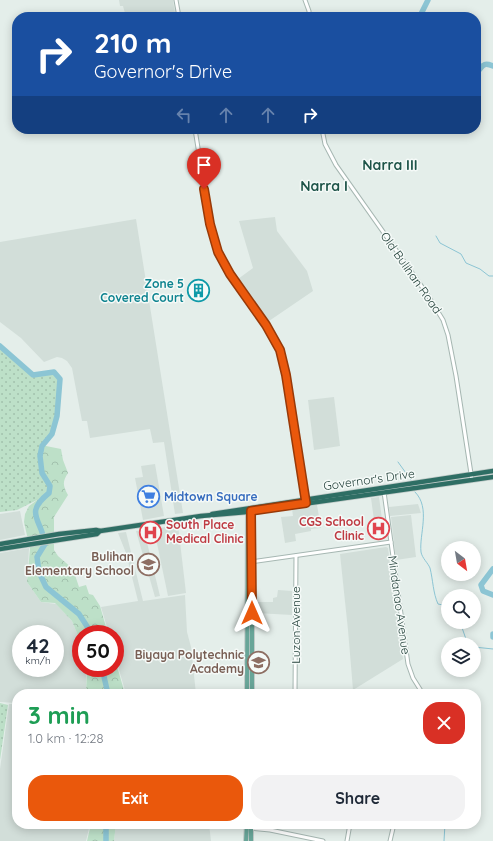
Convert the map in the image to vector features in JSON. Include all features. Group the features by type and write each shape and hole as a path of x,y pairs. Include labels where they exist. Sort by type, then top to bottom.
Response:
{"highway":[{"name":"Governor's Drive","path":"0,549 59,537 97,534 100,531 471,477 493,471"},
{"name":"Governor's Drive","path":"471,477 493,477"},
{"name":"Governor's Drive","path":"0,544 29,542"}],"main road":[{"path":"249,510 252,689"},
{"path":"247,689 250,562"},
{"path":"246,841 248,829"},
{"path":"249,829 251,841"}],"street":[{"path":"176,0 179,12"},
{"path":"305,0 309,12"},
{"path":"196,134 213,238 218,252 230,274 266,325 280,350 287,381 305,501"},
{"name":"Old Bulihan Road","path":"323,134 325,144 336,165 427,294 443,320 448,335 456,376 471,477"},
{"name":"Mindanao Avenue","path":"383,490 408,664 413,678 420,689"},
{"path":"250,562 391,542"},
{"name":"Luzon Avenue","path":"295,689 296,556"},
{"path":"265,829 323,841"},
{"path":"346,841 349,829"},
{"path":"390,841 393,829"}],"shaded area":[{"path":"119,0 173,0 175,12 125,12 123,6 120,6"},
{"path":"275,217 277,231 307,271 313,291 269,321 238,279 253,268 239,221"},
{"path":"136,219 183,513 175,514 164,442 153,443 150,429 90,438 87,421 82,421 72,368 67,361 57,357 44,362 21,338 0,322 0,242"},
{"path":"334,397 340,446 314,450 308,400"},
{"name":"Midtown Square","path":"155,464 164,516 143,520 135,478 143,477 141,466"},
{"path":"379,497 382,519 374,520 371,498"},
{"path":"418,504 421,513 390,516 389,507"},
{"path":"317,505 321,528 311,529 311,531 295,534 296,541 285,543 281,517 293,516 292,509"},
{"path":"20,511 25,535 0,540 0,514"},
{"path":"411,515 416,557 396,560 391,517"},
{"path":"178,525 186,593 168,596 154,529"},
{"name":"Bulihan Elementary School","path":"144,530 160,596 155,597 136,531"},
{"path":"126,532 143,601 185,595 187,632 191,647 195,689 125,689 121,677 124,677 124,625 106,625 101,607 138,601 126,553 118,533"},
{"path":"386,547 388,548 403,659 355,689 353,689 340,554"},
{"path":"29,548 27,582 41,602 56,604 72,621 74,625 72,625 72,677 86,677 86,689 12,689 12,703 0,702 0,553"},
{"path":"278,590 292,591 292,615 256,613 256,602 273,602 273,598 277,597"},
{"path":"9,704 12,704 12,829 89,829 86,841 0,841 0,769"},
{"path":"115,829 210,829 211,841 114,841"}],"green space":[{"path":"0,347 32,376 53,374 59,379 55,417 51,434 41,445 39,456 41,474 48,486 47,492 39,499 17,510 0,512"},
{"path":"41,445 61,449 68,473 64,484 68,495 54,517 54,550 58,556 73,569 79,587 86,585 89,594 93,595 100,606 105,625 74,625 72,621 55,603 41,602 27,582 30,549 24,522 25,514 29,506 48,492 48,486 42,477 39,467"},
{"path":"87,677 120,677 124,689 86,689"},
{"path":"0,703 8,705 0,760"},
{"path":"90,829 115,829 114,841 87,841"}],"waterway":[{"path":"422,12 428,0"},
{"path":"481,68 486,64 493,66"},
{"path":"436,236 440,243 461,254 466,263 480,269 489,276 493,276"},
{"path":"0,346 33,375 54,372 60,379 57,416 52,434 42,446 40,456 42,473 50,486 49,493 37,506 36,517 45,544 37,557 39,572 46,587 79,614 86,625"},
{"path":"398,462 411,480"},
{"path":"415,492 420,498 423,513 421,552 430,568 436,600 438,604 441,605"},
{"path":"493,569 481,585 483,591 493,595"},
{"path":"462,629 465,637"},
{"path":"481,648 493,649"},
{"path":"104,677 107,689"},
{"path":"106,829 106,841"},
{"path":"444,841 445,829"}],"place":[{"name":"Zone 5 Covered Court","path":"199,291"},
{"name":"Midtown Square","path":"149,497"},
{"name":"CGS School Clinic","path":"379,529"},
{"name":"South Place Medical Clinic","path":"151,532"},
{"name":"Bulihan Elementary School","path":"149,564"},
{"name":"Biyaya Polytechnic Academy","path":"259,662"}],"district":[{"name":"Narra III","path":"390,165"},
{"name":"Narra I","path":"324,186"}],"route":[{"path":"204,189 213,238 218,252 230,274 266,325 280,350 286,375 306,503 251,511 252,613"}]}
